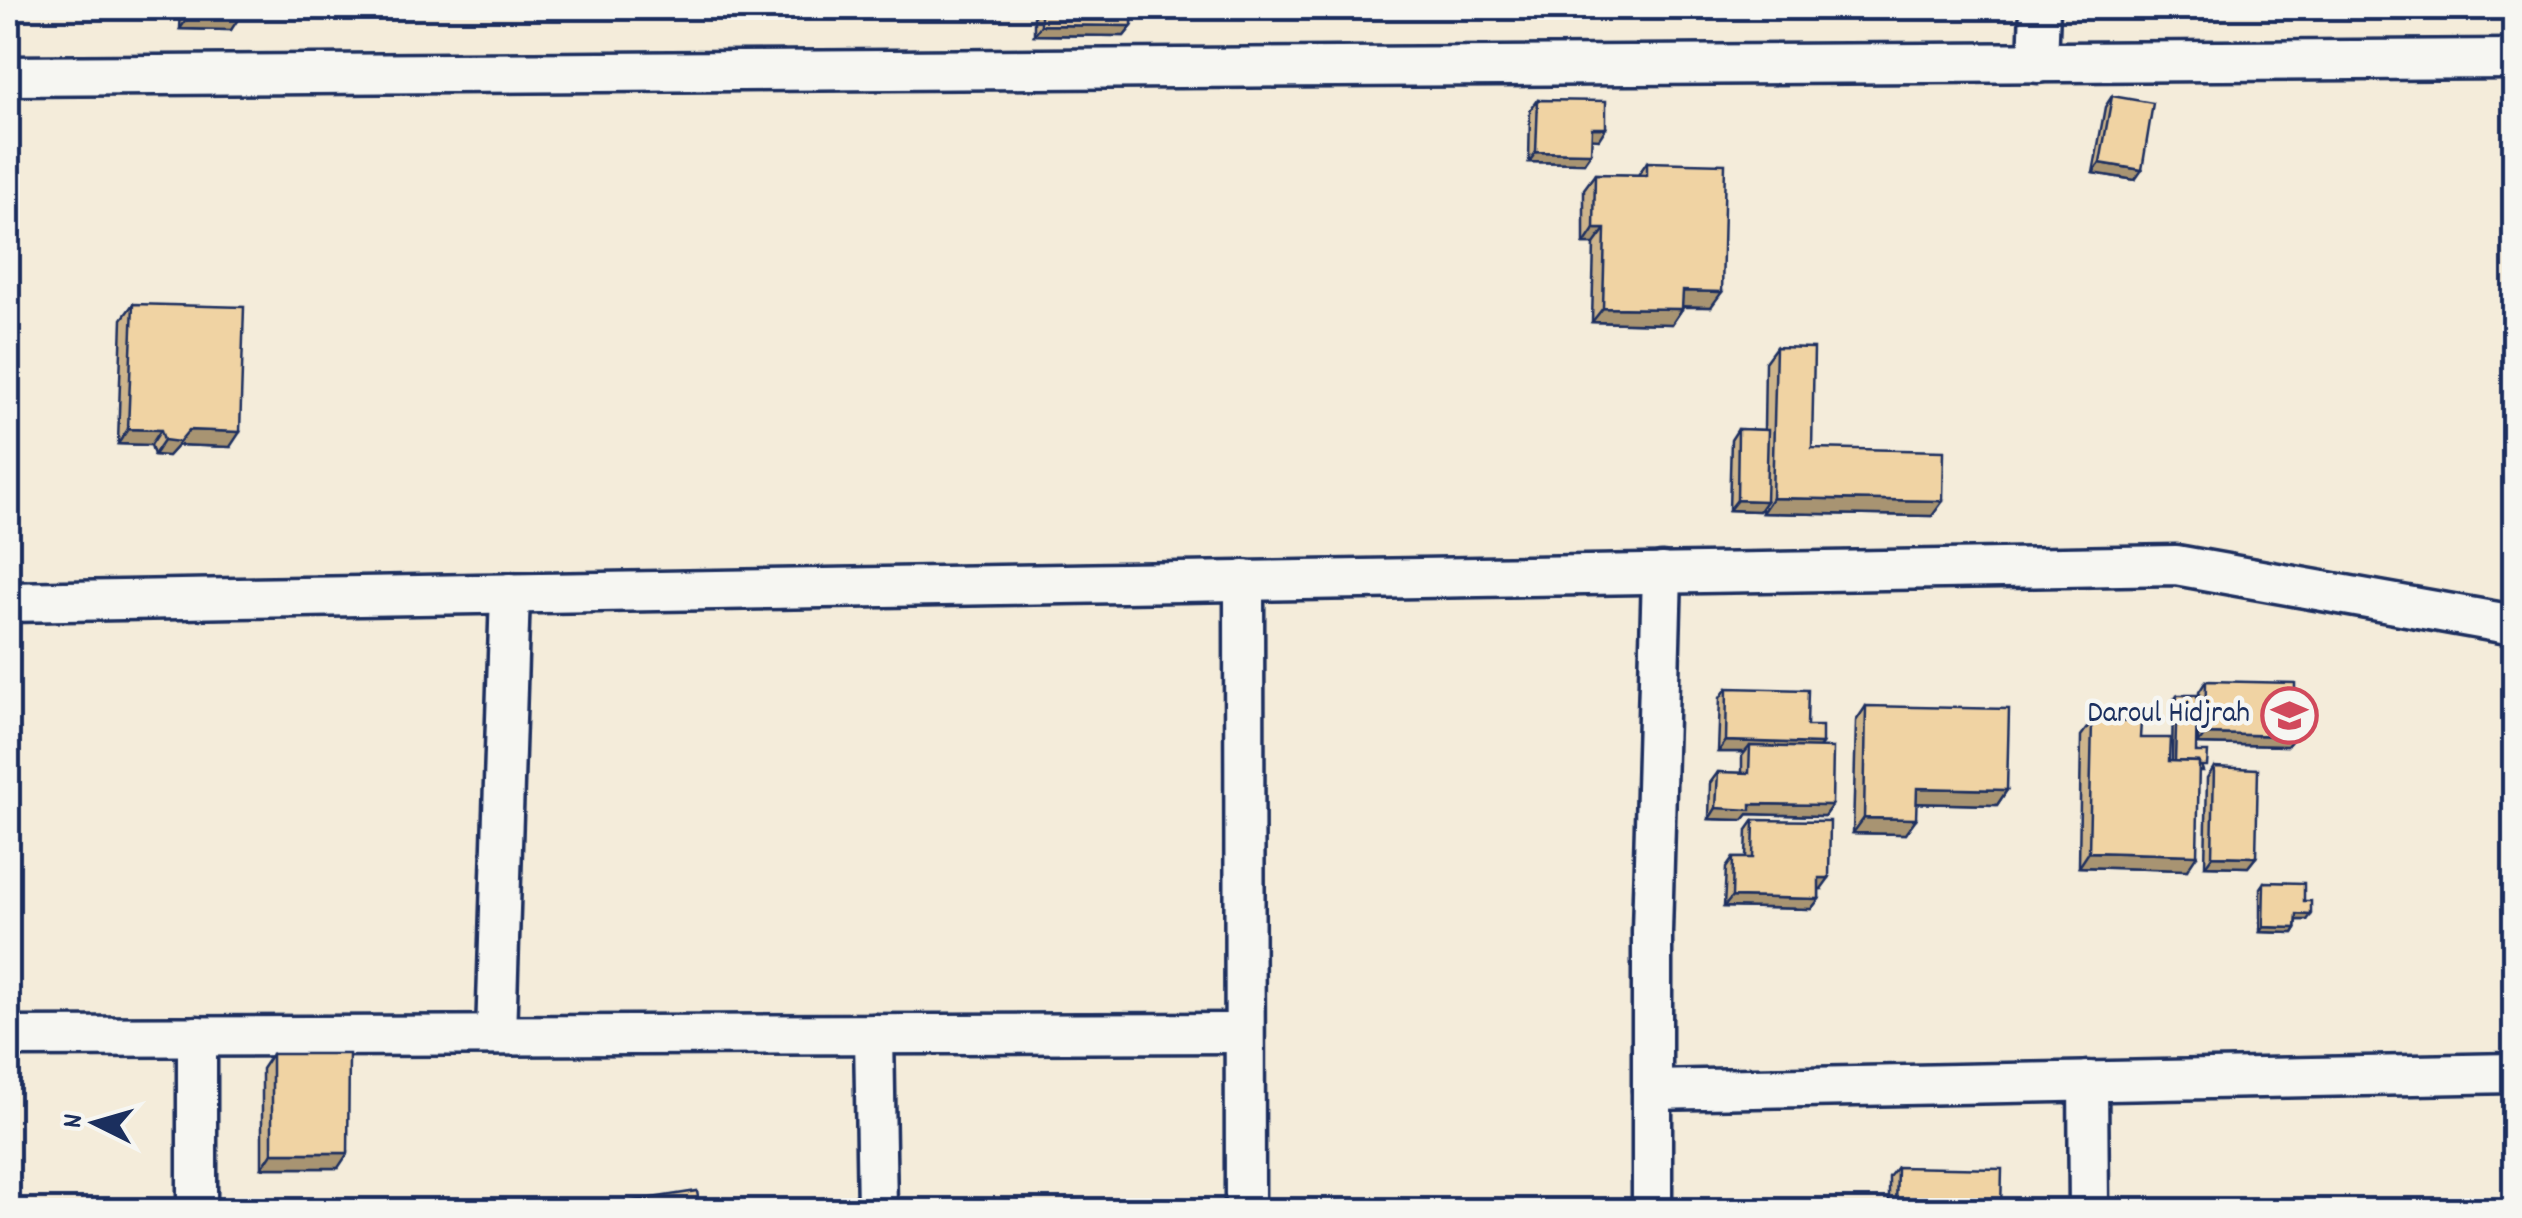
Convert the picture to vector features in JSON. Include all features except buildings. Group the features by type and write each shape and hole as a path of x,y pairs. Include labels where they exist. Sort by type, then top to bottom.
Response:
{"street":[{"path":"2038,63 2040,8"},
{"path":"8,76 2514,59"},
{"path":"8,602 2176,565 2514,625"},
{"path":"1652,1210 1652,932 1662,573"},
{"path":"1244,580 1245,1210"},
{"path":"496,1035 510,593"},
{"path":"8,1037 1244,1033"},
{"path":"874,1034 877,1210"},
{"path":"197,1036 197,1210"},
{"path":"1652,1090 2514,1073"},
{"path":"2088,1082 2090,1210"}],"place":[{"name":"Daroul Hidjrah","path":"2289,715"}]}
